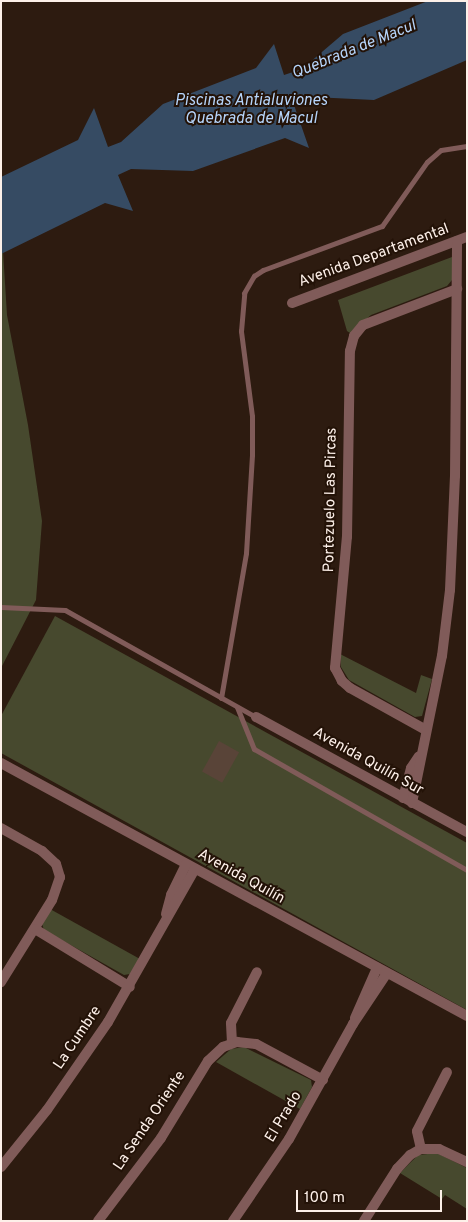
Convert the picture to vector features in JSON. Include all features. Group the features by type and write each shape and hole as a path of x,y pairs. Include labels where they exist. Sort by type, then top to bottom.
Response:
{"street":[{"path":"407,801 411,768 419,756 442,656 450,590 457,289 462,239"},
{"name":"Avenida Departamental","path":"292,303 462,239"},
{"name":"Portezuelo Las Pircas","path":"426,730 350,688 335,668 347,537 350,351 356,332 368,322 457,289"},
{"name":"Avenida Quilín Sur","path":"256,717 467,832"},
{"name":"Avenida Quilín","path":"1,762 467,1016"},
{"path":"1,828 42,850 59,871 58,889 35,930 1,982"},
{"name":"La Cumbre","path":"1,1167 72,1075 130,987 166,917 171,895 190,866"},
{"path":"35,930 130,987"},
{"name":"El Prado","path":"354,1024 377,968"},
{"path":"257,972 231,1023 232,1043 256,1044 323,1080"},
{"name":"El Prado","path":"232,1221 284,1146 354,1024 387,973"},
{"name":"La Senda Oriente","path":"98,1221 166,1130 208,1061 232,1043"},
{"path":"421,1149 417,1130 447,1072"},
{"path":"364,1221 401,1163 421,1149 439,1149 467,1162"}],"lane":[{"path":"221,698 246,553 252,455 252,416 241,331 244,292 254,276 263,270 382,226 427,162 441,150 467,146"},
{"path":"1,607 65,610 88,620 256,717"},
{"path":"237,707 254,749 467,870"}],"green space":[{"path":"1,219 7,315 28,425 42,521 36,600 1,668"},
{"path":"452,257 452,280 447,286 371,315 350,333 347,331 338,300"},
{"path":"55,616 467,843 467,1010 1,753 1,716"},
{"path":"340,654 416,693 421,675 432,679 422,716 415,717 349,680 341,667"},
{"path":"50,909 140,959 130,974 124,975 44,930 42,924"},
{"path":"244,1047 311,1080 312,1087 300,1109 216,1062 231,1049"},
{"path":"437,1153 467,1168 467,1209 445,1195 442,1199 400,1173 418,1155"}],"water":[{"name":"Piscinas Antialuviones Quebrada de Macul","path":"428,1 467,1 467,60 374,100 313,97 294,105 309,148 285,138 193,171 131,169 118,175 133,211 105,203 1,254 1,177 78,140 94,108 108,147 121,142 163,104 256,68 274,44 284,75 302,69 343,34"}],"building":[{"path":"219,741 239,752 222,783 202,772"}],"water label":[{"name":"Quebrada de Macul","path":"354,50"}]}
